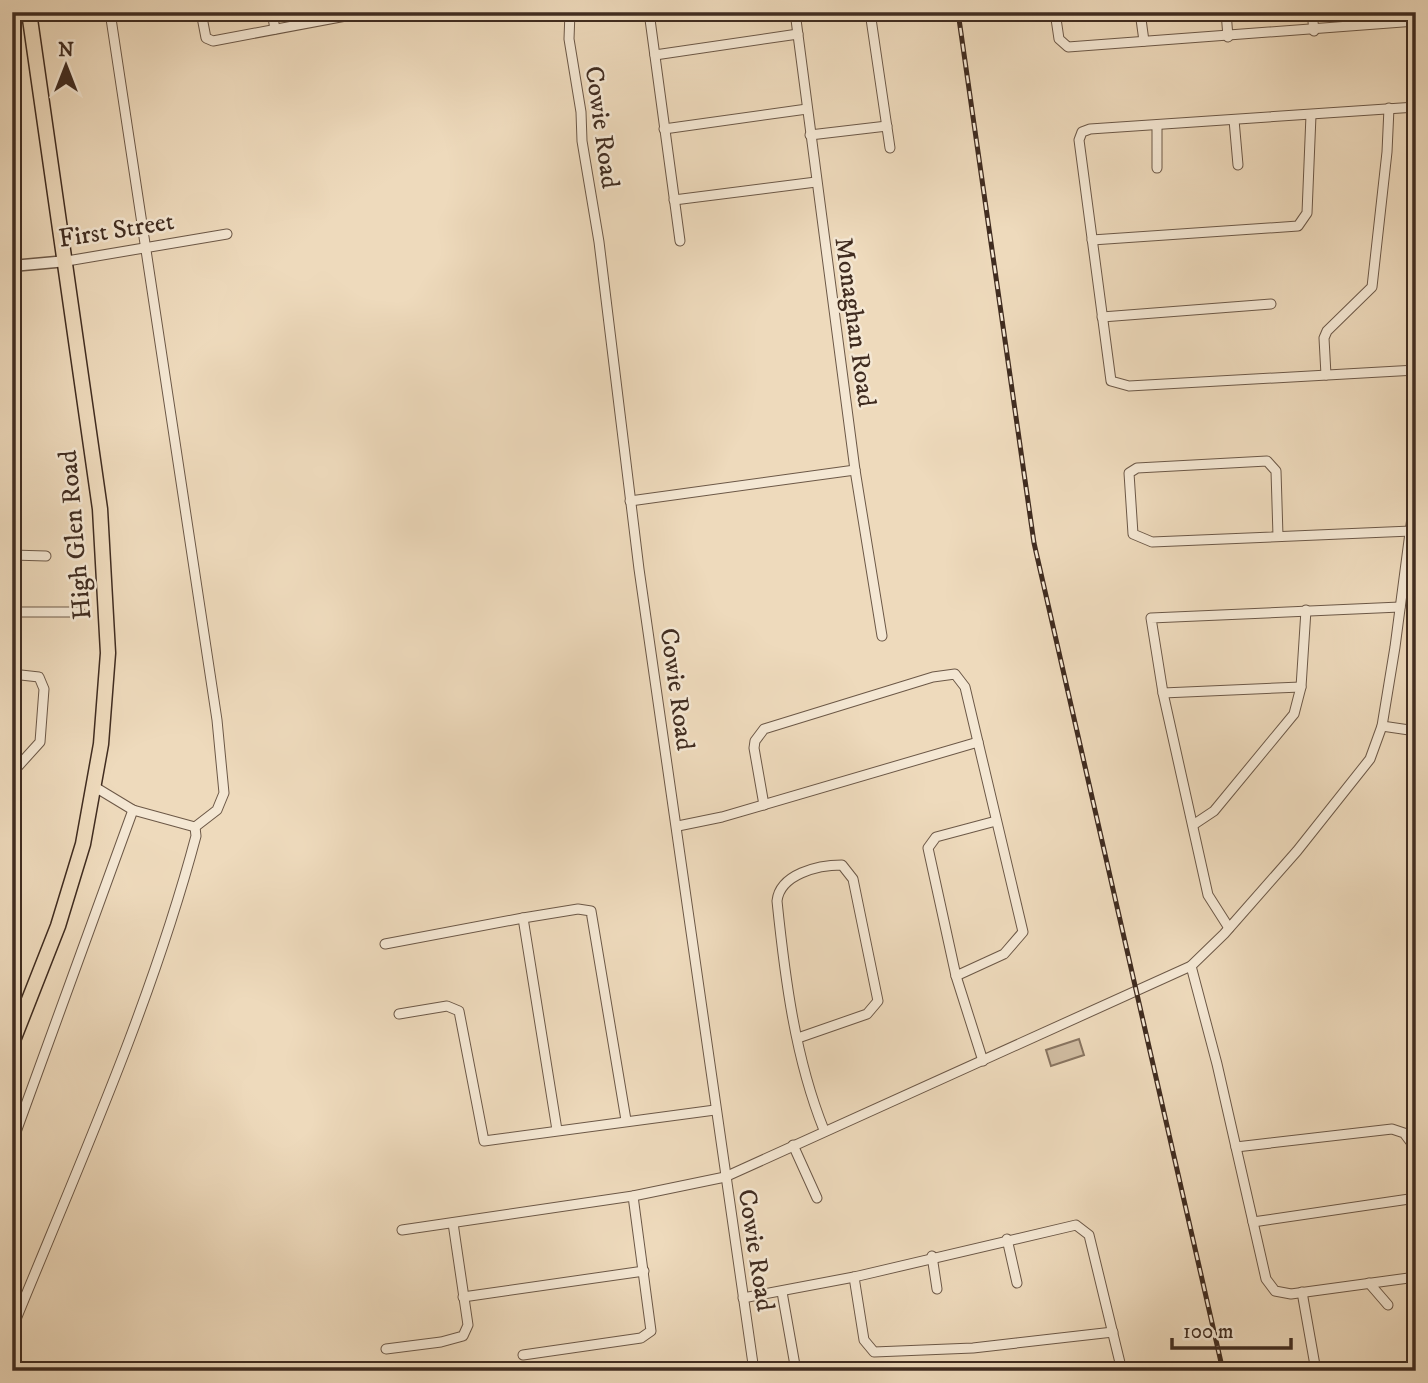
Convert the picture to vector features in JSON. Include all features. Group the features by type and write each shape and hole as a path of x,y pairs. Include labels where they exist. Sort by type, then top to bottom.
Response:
{"main road":[{"name":"High Glen Road","path":"12,1043 71,890 95,787 106,688 108,606 100,509 67,261 29,12"}],"street":[{"path":"110,12 215,707 224,793 217,810 195,827"},
{"path":"201,12 209,40 367,12"},
{"path":"272,12 275,29"},
{"name":"Cowie Road","path":"570,12 569,39 599,242 630,501 754,1371"},
{"path":"649,12 680,241"},
{"name":"Monaghan Road","path":"795,12 855,470 882,636"},
{"path":"870,12 890,148"},
{"path":"1055,12 1059,39 1068,47 1314,31 1397,17 1416,21"},
{"path":"1140,12 1144,41"},
{"path":"1226,12 1228,37"},
{"path":"1312,12 1314,31"},
{"path":"655,55 798,34"},
{"path":"1416,107 1090,129 1080,136 1111,381 1118,385 1416,370"},
{"path":"664,129 807,108"},
{"path":"1326,375 1324,338 1327,331 1372,287 1387,152 1389,108"},
{"path":"1092,240 1297,226 1307,213 1311,115"},
{"path":"1234,120 1238,165"},
{"path":"1157,125 1157,168"},
{"path":"810,135 887,126"},
{"path":"674,200 816,182"},
{"name":"First Street","path":"12,266 67,261 228,234"},
{"path":"1102,317 1271,304"},
{"path":"1278,536 1276,471 1267,461 1137,468 1128,476 1133,534 1140,540 1152,542 1411,531"},
{"path":"630,501 855,470"},
{"path":"402,1230 633,1196 725,1177 1191,966 1229,928 1358,777 1370,759 1382,726 1416,486"},
{"path":"12,555 46,556"},
{"path":"1229,928 1208,895 1163,693 1151,618 1400,607"},
{"path":"1193,825 1213,811 1293,714 1301,687 1306,610"},
{"path":"12,612 80,612"},
{"path":"12,674 39,677 44,689 40,742 12,773"},
{"path":"764,805 754,748 755,741 764,729 933,677 955,674 963,682 1023,932 1004,954 956,976"},
{"path":"1163,693 1301,687"},
{"path":"1382,726 1416,731"},
{"path":"678,826 764,805 978,742"},
{"path":"95,787 133,810 195,827"},
{"path":"12,1143 133,810"},
{"path":"983,1061 956,976 928,848 936,837 996,821"},
{"path":"12,1329 137,1015 179,899 196,836 195,827"},
{"path":"798,1038 867,1014 878,1001 853,879 842,865 796,876 787,880 778,891 780,926 798,1038 808,1088 824,1130"},
{"path":"385,944 578,909 591,911 626,1120"},
{"path":"523,918 557,1130"},
{"path":"1191,966 1266,1279 1275,1291 1302,1292 1416,1277"},
{"path":"399,1014 447,1006 459,1011 484,1141 715,1110"},
{"path":"1236,1147 1399,1129 1416,1149"},
{"path":"793,1145 817,1198"},
{"path":"523,1355 641,1338 651,1331 633,1196"},
{"path":"1253,1222 1416,1198"},
{"path":"386,1349 441,1342 463,1336 468,1325 453,1223"},
{"path":"743,1298 854,1277 1069,1224 1083,1228 1088,1235 1122,1371"},
{"path":"1007,1238 1017,1283"},
{"path":"932,1256 937,1289"},
{"path":"463,1297 644,1270"},
{"path":"854,1277 863,1340 866,1347 874,1352 959,1350 1113,1332"},
{"path":"1369,1283 1388,1305"},
{"path":"782,1292 796,1371"},
{"path":"1302,1292 1316,1371"}],"shaded area":[{"path":"1079,1039 1084,1055 1051,1066 1046,1050"}],"railway":[{"path":"958,12 1034,543 1223,1371"}]}
